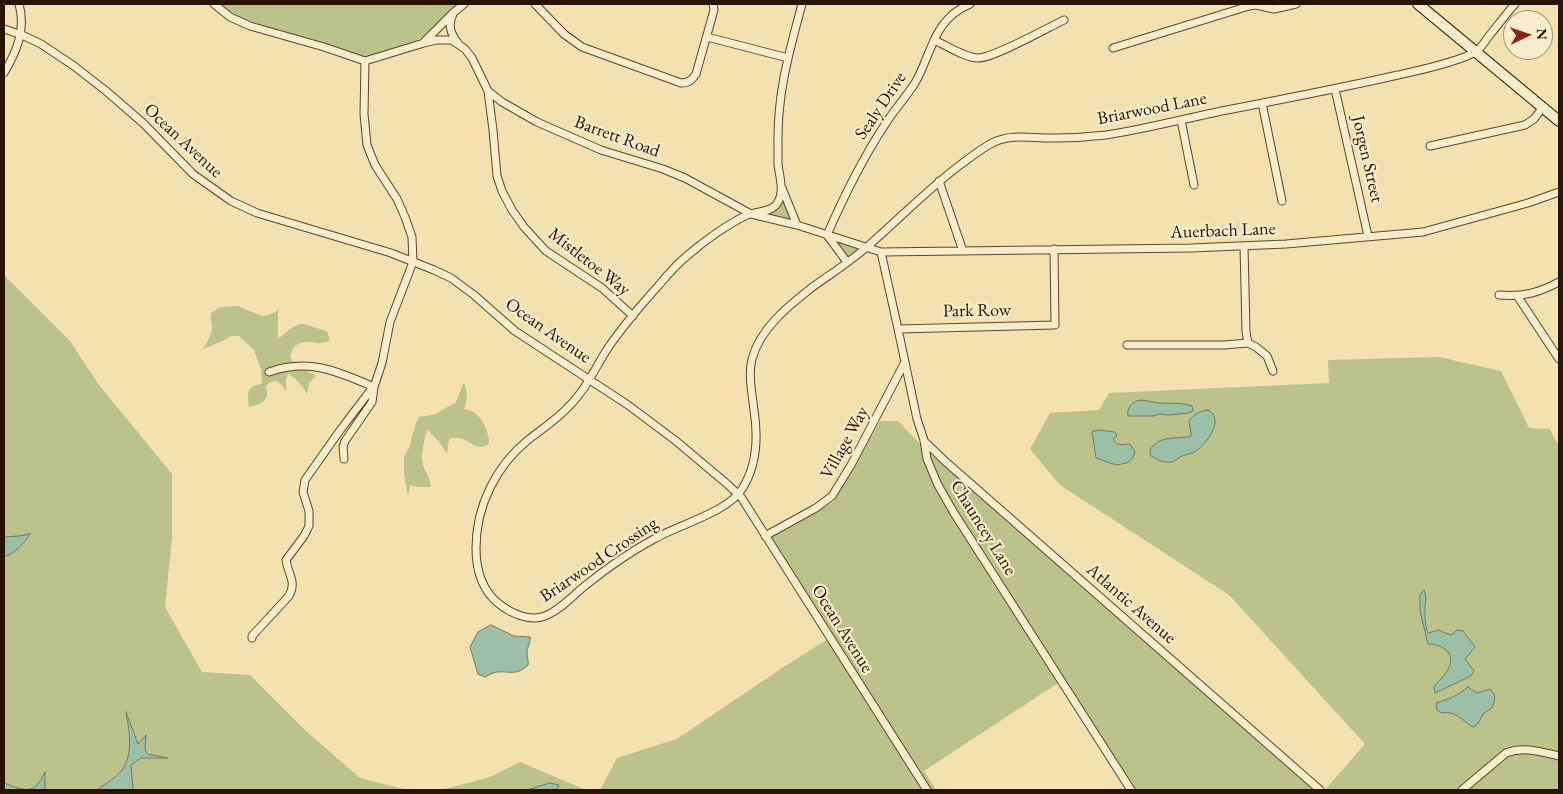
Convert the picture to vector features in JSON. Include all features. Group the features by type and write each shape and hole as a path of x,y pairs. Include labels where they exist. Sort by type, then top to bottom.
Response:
{"main road":[{"path":"1418,4 1543,108 1559,119"}],"street":[{"path":"4,73 22,35 22,14 19,4"},
{"path":"214,4 230,18 250,26 365,61 424,43 447,40 458,43"},
{"path":"424,43 464,4"},
{"path":"534,4 564,34 582,47 680,83 689,82 696,74 714,10 713,4"},
{"path":"589,379 610,345 682,260 707,239 751,214 771,209 780,198 778,130 781,93 802,4"},
{"name":"Sealy Drive","path":"827,235 861,163 886,122 915,84 925,65 934,40 944,23 950,16 970,4"},
{"path":"1113,48 1249,6 1256,5 1274,9 1296,4"},
{"path":"1476,52 1515,4"},
{"path":"454,12 450,28 452,37 458,43"},
{"path":"934,40 970,57 982,58 1000,52 1064,20"},
{"name":"Ocean Avenue","path":"4,29 41,44 106,91 143,124 192,174 232,201 257,213 359,242 452,278 515,331 628,405 676,441 738,495 927,790"},
{"path":"707,37 788,58"},
{"name":"Barrett Road","path":"458,43 472,58 488,91 502,102 537,122 601,150 663,169 685,178 751,214 797,225 866,248"},
{"name":"Briarwood Lane","path":"866,248 910,206 977,152 1003,138 1057,139 1142,129 1428,68 1476,52"},
{"path":"344,459 343,447 345,441 372,402 390,322 413,262 412,237 405,217 397,199 375,165 367,144 364,114 365,61"},
{"name":"Jorgen Street","path":"1336,89 1368,236"},
{"name":"Mistletoe Way","path":"488,91 497,176 502,192 512,210 524,227 546,251 602,288 633,316"},
{"path":"1262,103 1282,201"},
{"path":"1430,146 1525,125 1534,119 1543,108"},
{"path":"1181,120 1194,185"},
{"path":"940,182 963,251"},
{"path":"781,185 797,225"},
{"name":"Auerbach Lane","path":"881,252 1191,248 1244,246 1423,232 1528,203 1559,192"},
{"path":"827,235 847,262"},
{"path":"1244,246 1246,332 1248,343"},
{"path":"866,248 881,252"},
{"name":"Briarwood Crossing","path":"589,379 581,392 565,410 510,456 497,475 481,511 477,529 476,551 479,573 487,592 500,604 521,616 534,618 546,616 561,606 588,582 651,540 720,508 738,495 746,484 756,445 756,421 750,383 750,367 753,354 763,335 776,318 804,294 866,248"},
{"name":"Park Row","path":"898,329 1055,324 1054,249"},
{"name":"Chauncey Lane","path":"881,252 917,420 933,474 954,513 1131,790"},
{"path":"1498,295 1518,296 1539,292 1559,282"},
{"path":"1518,296 1559,360"},
{"path":"1127,345 1224,345 1248,343 1267,356 1273,371"},
{"name":"Village Way","path":"765,536 816,508 832,496 851,465 905,361"},
{"path":"269,372 289,367 319,367 340,372 374,387"},
{"path":"252,638 290,596 293,578 286,560 304,536 310,521 303,492 305,480 374,387"},
{"name":"Atlantic Avenue","path":"924,440 954,469 1320,790"},
{"path":"1462,790 1506,753 1518,749 1559,756"}],"shaded area":[{"path":"214,4 459,4 426,35 401,50 365,59 253,27"},
{"path":"781,192 797,225 775,221 761,212 771,209"},
{"path":"827,235 866,249 847,262"},
{"path":"4,275 70,341 99,385 172,474 172,538 165,607 202,672 250,675 306,731 360,778 408,790 4,790"},
{"path":"238,306 262,316 269,315 278,310 278,339 292,328 301,324 327,331 330,340 321,343 300,343 292,351 291,356 294,363 316,376 309,383 307,394 297,380 288,374 286,392 277,381 271,382 266,386 267,395 264,401 249,407 248,395 250,389 262,384 261,369 254,350 239,336 231,336 203,349 210,338 212,330 211,313 220,307"},
{"path":"1439,357 1501,371 1529,428 1549,428 1559,446 1559,790 1325,790 1365,744 1229,595 1060,485 1030,449 1050,413 1099,410 1109,393 1329,383 1328,360"},
{"path":"464,382 467,396 464,409 479,417 488,433 489,444 479,447 461,438 449,439 447,454 427,429 422,461 431,487 410,485 408,496 404,473 404,457 409,448 416,423 419,417 436,414 456,402"},
{"path":"1140,400 1188,405 1192,406 1193,411 1169,415 1128,416 1131,406"},
{"path":"1208,410 1213,414 1215,425 1205,443 1196,451 1182,456 1173,462 1161,461 1150,455 1150,450 1158,442 1168,438 1191,436 1189,421 1197,413"},
{"path":"880,421 898,421 928,452 1317,790 1132,790 1061,681 924,771 936,790 600,790 617,758 677,739 833,636 770,538 833,502"},
{"path":"1099,430 1115,432 1117,436 1113,439 1115,442 1123,445 1130,444 1135,452 1133,458 1127,463 1116,465 1096,458 1092,432"},
{"path":"30,534 19,548 4,557 4,537"},
{"path":"1424,590 1426,596 1425,622 1428,633 1439,630 1452,635 1457,630 1463,631 1475,647 1465,659 1474,671 1471,676 1435,693 1434,687 1447,670 1451,659 1445,649 1437,645 1428,644 1420,611 1420,595"},
{"path":"491,625 514,636 530,637 527,653 528,665 520,671 496,672 485,677 478,674 470,647 478,632"},
{"path":"1468,687 1477,693 1490,689 1495,700 1492,708 1484,713 1477,725 1473,727 1451,713 1442,713 1437,710 1436,703 1453,697"},
{"path":"126,712 138,744 146,735 145,749 147,754 168,758 141,758 131,765 133,790 97,790 117,776 126,763 130,741"},
{"path":"520,762 586,790 441,790 490,777"},
{"path":"45,772 45,790 4,790 4,783 20,789 33,788 39,783"},
{"path":"550,783 559,785 557,790 528,790"}]}
